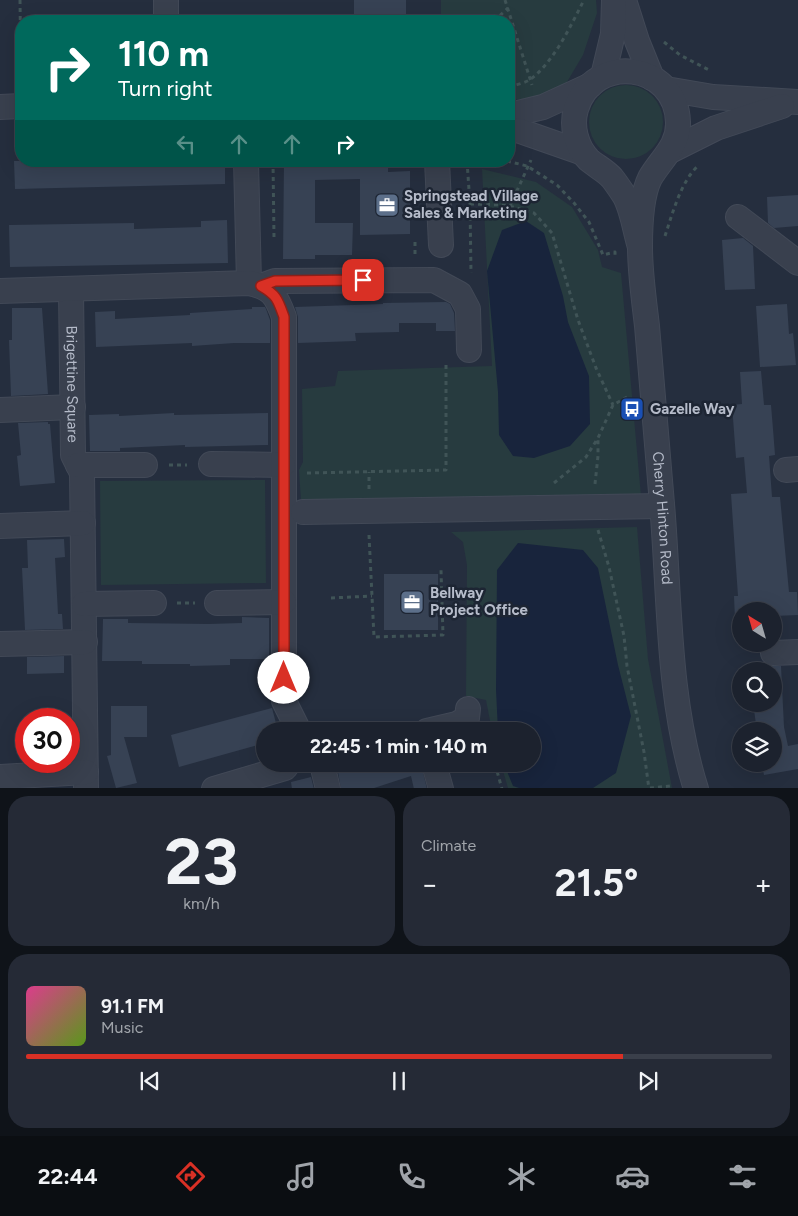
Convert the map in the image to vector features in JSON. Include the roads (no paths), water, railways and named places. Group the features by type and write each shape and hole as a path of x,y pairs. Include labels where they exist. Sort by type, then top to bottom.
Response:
{"street":[{"path":"166,0 166,15"},
{"path":"614,0 613,34 597,81 581,96 576,110 574,125 577,140 586,156 612,178 625,197 640,247"},
{"path":"624,0 637,41 659,83 673,100 677,112 678,125 676,139 650,179 644,194 640,247"},
{"path":"515,114 543,107 615,72 628,71 641,72 659,83 713,97 794,103"},
{"path":"515,130 586,156 613,173 634,174 716,128 794,103"},
{"path":"0,107 15,106"},
{"path":"246,167 255,284"},
{"path":"437,167 440,245"},
{"path":"738,218 798,263"},
{"name":"Cherry Hinton Road","path":"640,247 662,506 673,670 686,756 687,787"},
{"path":"0,291 255,284 275,281 434,280 460,294 468,309 470,350"},
{"path":"255,284 271,292 278,299 284,317 293,469 284,602 284,701 295,722"},
{"name":"Brigettine Square","path":"0,777 86,780 82,473 73,456 71,290"},
{"path":"0,410 72,407"},
{"path":"211,464 293,469"},
{"path":"78,465 145,465"},
{"path":"303,512 662,506"},
{"path":"0,526 83,523"},
{"path":"217,603 284,602"},
{"path":"84,604 154,603"},
{"path":"0,644 85,642"},
{"path":"773,653 798,652"},
{"path":"460,722 467,718 468,709"},
{"path":"214,788 271,772"},
{"path":"324,772 328,788"},
{"path":"436,772 441,788"}],"water":[{"path":"526,221 544,233 563,296 568,322 589,376 590,424 570,446 534,458 513,456 499,435 498,392 487,271 502,230"},
{"path":"518,543 583,550 598,568 618,665 631,716 616,773 593,788 519,788 513,786 507,772 541,772 541,722 498,722 497,570"}],"place":[{"name":"Springstead Village Sales & Marketing","path":"387,205"},
{"name":"Gazelle Way","path":"632,409"},
{"name":"Bellway Project Office","path":"412,602"}]}
